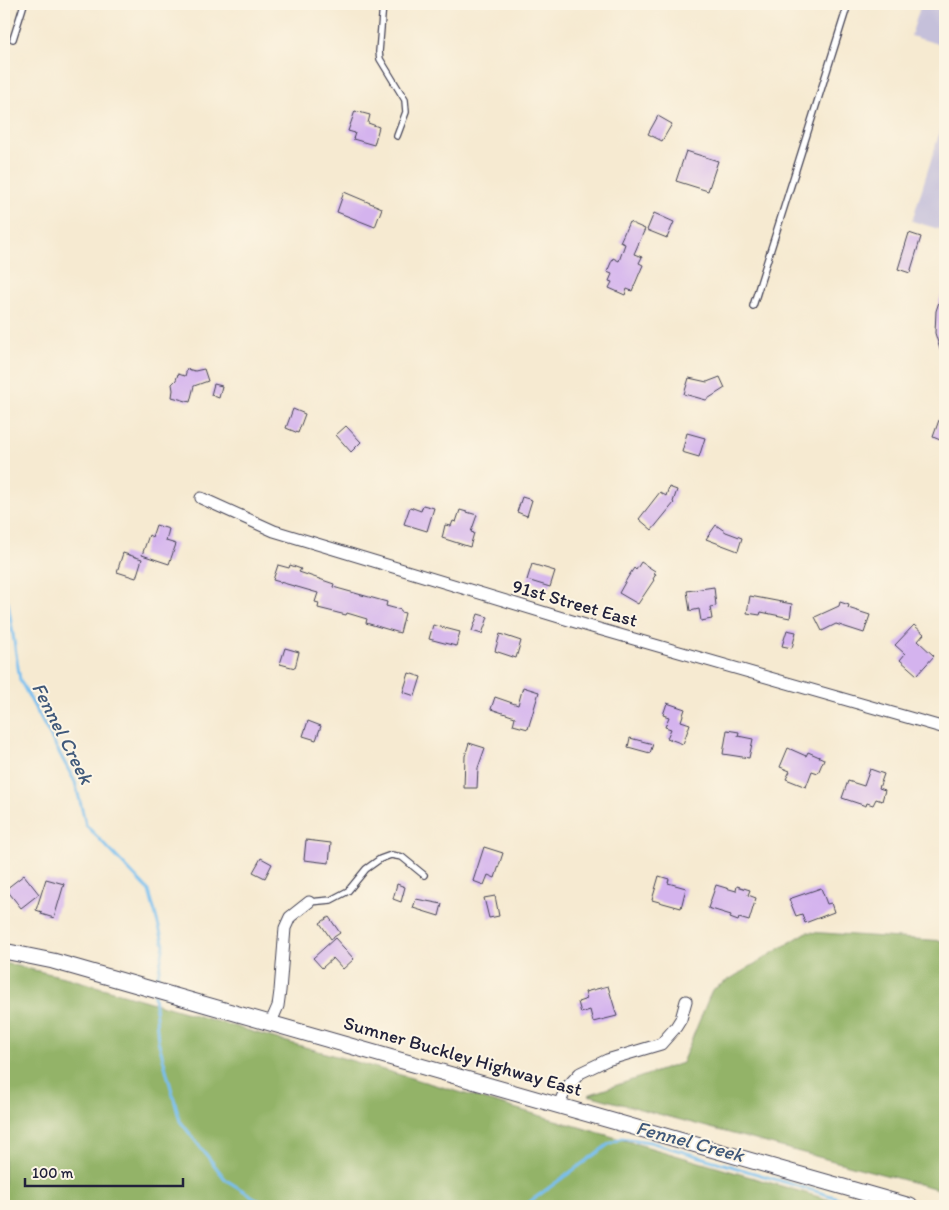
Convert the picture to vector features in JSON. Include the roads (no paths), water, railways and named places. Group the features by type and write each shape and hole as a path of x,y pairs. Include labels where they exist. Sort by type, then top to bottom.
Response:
{"street":[{"name":"91st Street East","path":"201,498 274,531 592,627 945,728"},
{"path":"271,1022 278,1006 285,928 290,918 308,902"},
{"name":"Sumner Buckley Highway East","path":"4,951 53,961 271,1022 910,1206"},
{"path":"559,1104 567,1087 580,1073 607,1060 661,1044 681,1019 686,1001"}],"lane":[{"path":"13,39 24,4"},
{"path":"383,4 380,59 405,100 406,112 397,136"},
{"path":"753,306 848,4"},
{"path":"308,902 331,900 348,891 366,869 380,859 391,855 402,857 424,875"}],"waterway":[{"name":"Fennel Creek","path":"4,594 8,602 20,680 75,782 86,825 149,891 164,945 156,985"},
{"name":"Fennel Creek","path":"154,994 158,1040 180,1121 226,1180 268,1206"},
{"name":"Fennel Creek","path":"524,1206 609,1144 622,1138 650,1142 865,1206"}]}
